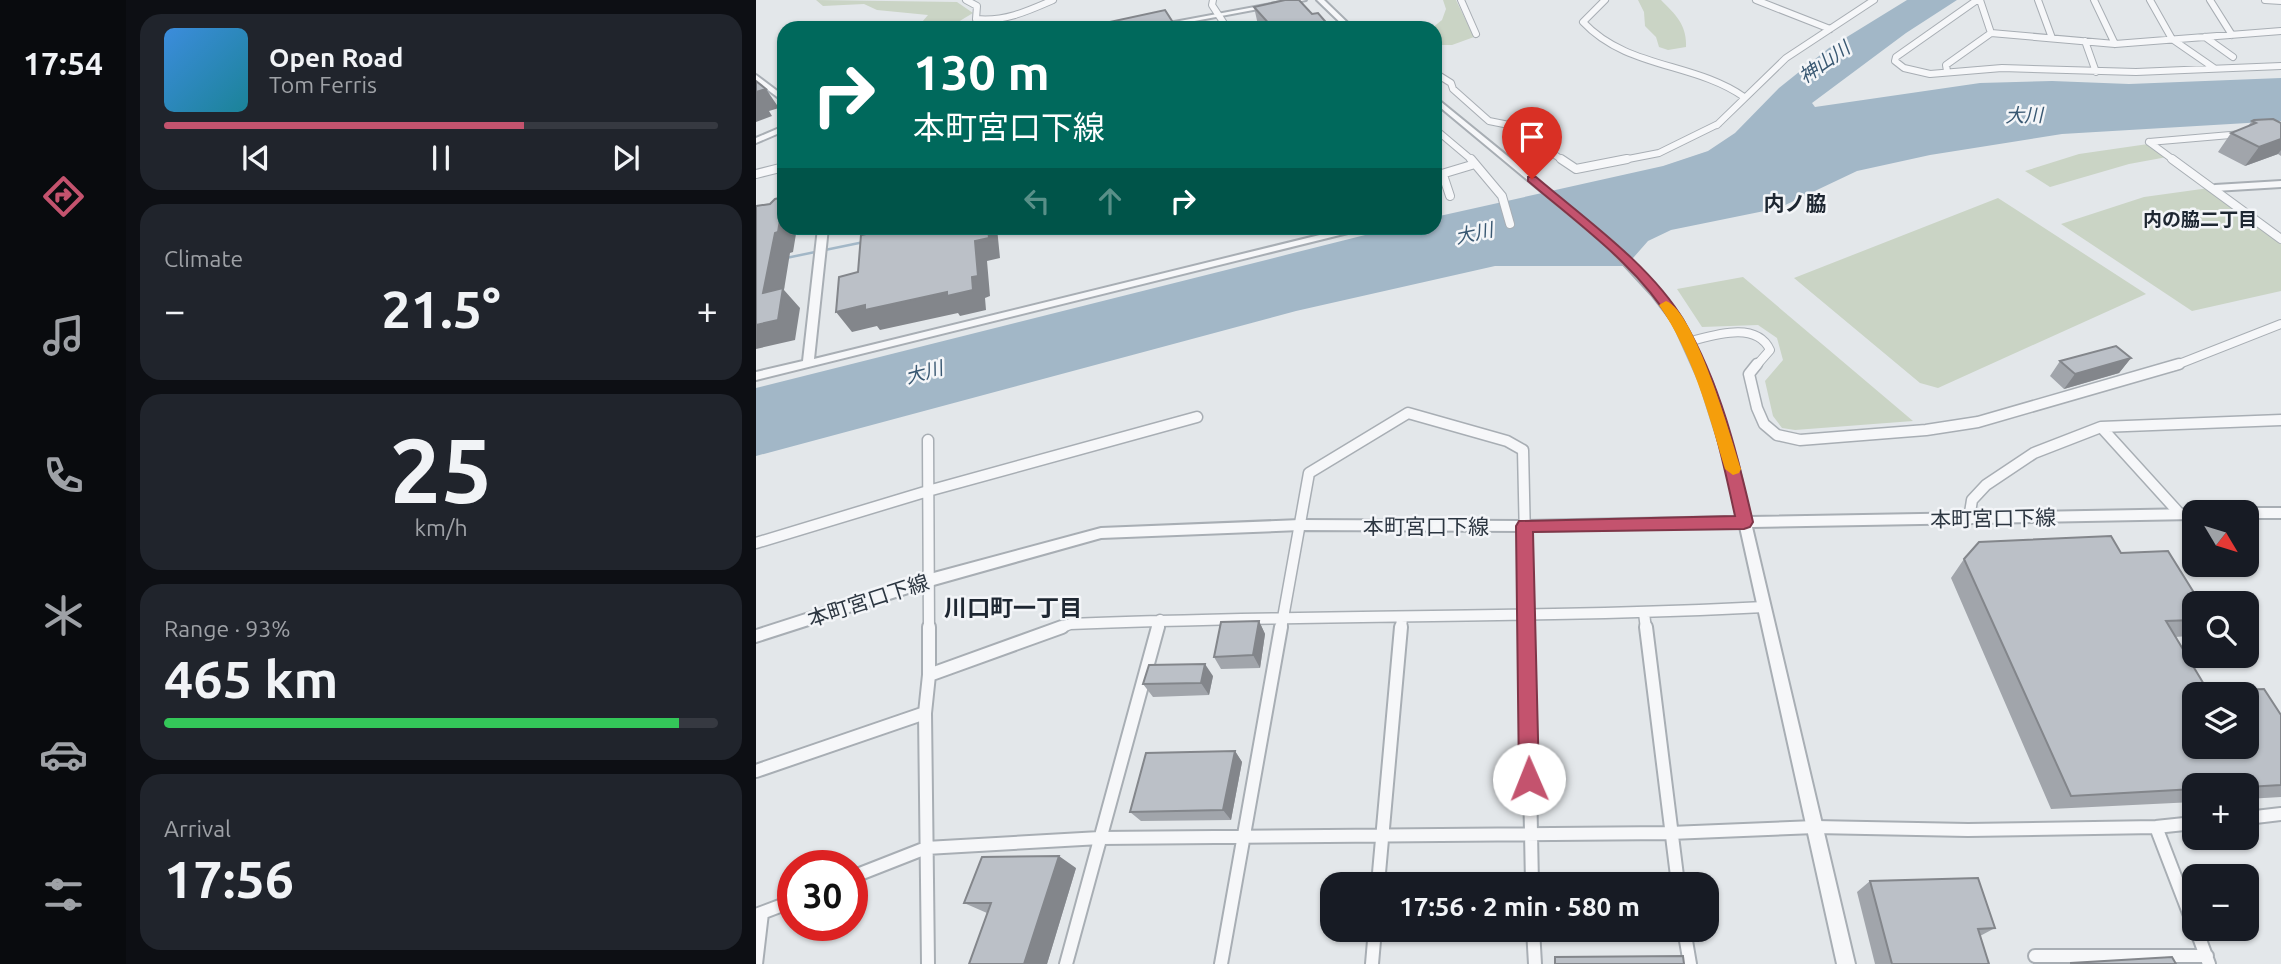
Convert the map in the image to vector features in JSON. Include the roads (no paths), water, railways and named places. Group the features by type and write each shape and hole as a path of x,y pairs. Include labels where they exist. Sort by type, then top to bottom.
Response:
{"street":[{"path":"966,0 977,6 975,19 985,21 1018,16 1052,0"},
{"path":"1184,21 1304,0"},
{"path":"1320,0 1342,21"},
{"path":"1461,0 1476,34"},
{"path":"1605,0 1583,22 1600,39 1638,58 1727,85 1744,97"},
{"path":"1756,0 1830,29"},
{"path":"1442,77 1489,121 1509,125 1576,169 1659,153 1717,125 1786,58 1874,0"},
{"path":"1991,33 1978,0 1896,57 1895,61 1912,71 1930,74 2028,68 2096,72 2281,66"},
{"path":"2038,0 2052,38"},
{"path":"2094,0 2115,44"},
{"path":"2150,0 2172,40 2214,68"},
{"path":"2210,0 2232,34"},
{"path":"2265,0 2281,1"},
{"path":"2273,0 2281,8"},
{"path":"1212,1 1222,21"},
{"path":"1947,71 1947,65 1991,33 2115,44 2281,31"},
{"path":"2204,37 2233,57"},
{"path":"2084,41 2096,72"},
{"path":"756,77 777,94"},
{"path":"1442,105 1610,244 1641,275 1678,321 1706,382 1731,461 1846,964"},
{"path":"756,141 777,131"},
{"path":"2253,133 2149,142 2281,239"},
{"path":"1442,136 1475,164 1507,203 1510,224"},
{"path":"1442,175 1475,164"},
{"path":"756,174 777,169"},
{"path":"1442,181 1450,196"},
{"path":"2215,188 2281,184"},
{"path":"808,364 822,235"},
{"path":"756,376 1329,235"},
{"path":"1687,342 1738,332 1754,334 1765,340 1770,350 1749,374 1754,396 1762,421 1768,428 1775,434 1793,439 1870,434 1977,422 2115,385 2234,346 2281,324"},
{"path":"1221,964 1310,474 1408,413 1507,441 1523,450 1532,872"},
{"path":"756,543 928,491 1197,417"},
{"path":"1969,519 1972,500 1986,485 2034,453 2101,427 2281,419"},
{"path":"2101,427 2179,514"},
{"path":"928,440 929,675 925,713 928,964"},
{"path":"2259,513 2281,513"},
{"name":"本町宮口下線","path":"756,636 930,580 1101,533 1300,525 1525,526 2179,514"},
{"path":"929,675 1070,624 1160,620 1527,615 1764,607"},
{"path":"1644,612 1676,872"},
{"path":"1379,872 1402,617"},
{"path":"1066,964 1160,620"},
{"path":"756,771 925,713"},
{"path":"2259,817 2281,814"},
{"path":"868,871 926,848 1100,838 1670,833 1815,827 1968,830 2182,824"},
{"path":"2156,827 2182,894"},
{"path":"756,964 759,914 777,907"},
{"path":"2035,956 2208,960 2201,941"},
{"path":"1372,964 1374,942"},
{"path":"1534,942 1535,964"},
{"path":"1687,942 1690,964"}],"water":[{"path":"1907,0 1957,0 1906,33 1812,103 1815,107 1980,83 2052,81 2129,84 2281,78 2281,121 2062,134 1930,155 1857,171 1779,208 1671,230 1648,241 1626,266 1495,266 1296,311 756,456 756,388 1365,235 1442,235 1442,215 1663,166 1708,151 1735,133 1779,88 1829,48"}],"waterway":[{"path":"786,258 864,242"}],"district":[{"name":"内ノ脇","path":"1795,203"},
{"name":"内の脇二丁目","path":"2200,219"},
{"name":"川口町一丁目","path":"1013,607"}],"water label":[{"name":"神山川","path":"1824,62"},
{"name":"大川","path":"2024,115"},
{"name":"大川","path":"1474,233"},
{"name":"大川","path":"924,372"}]}
